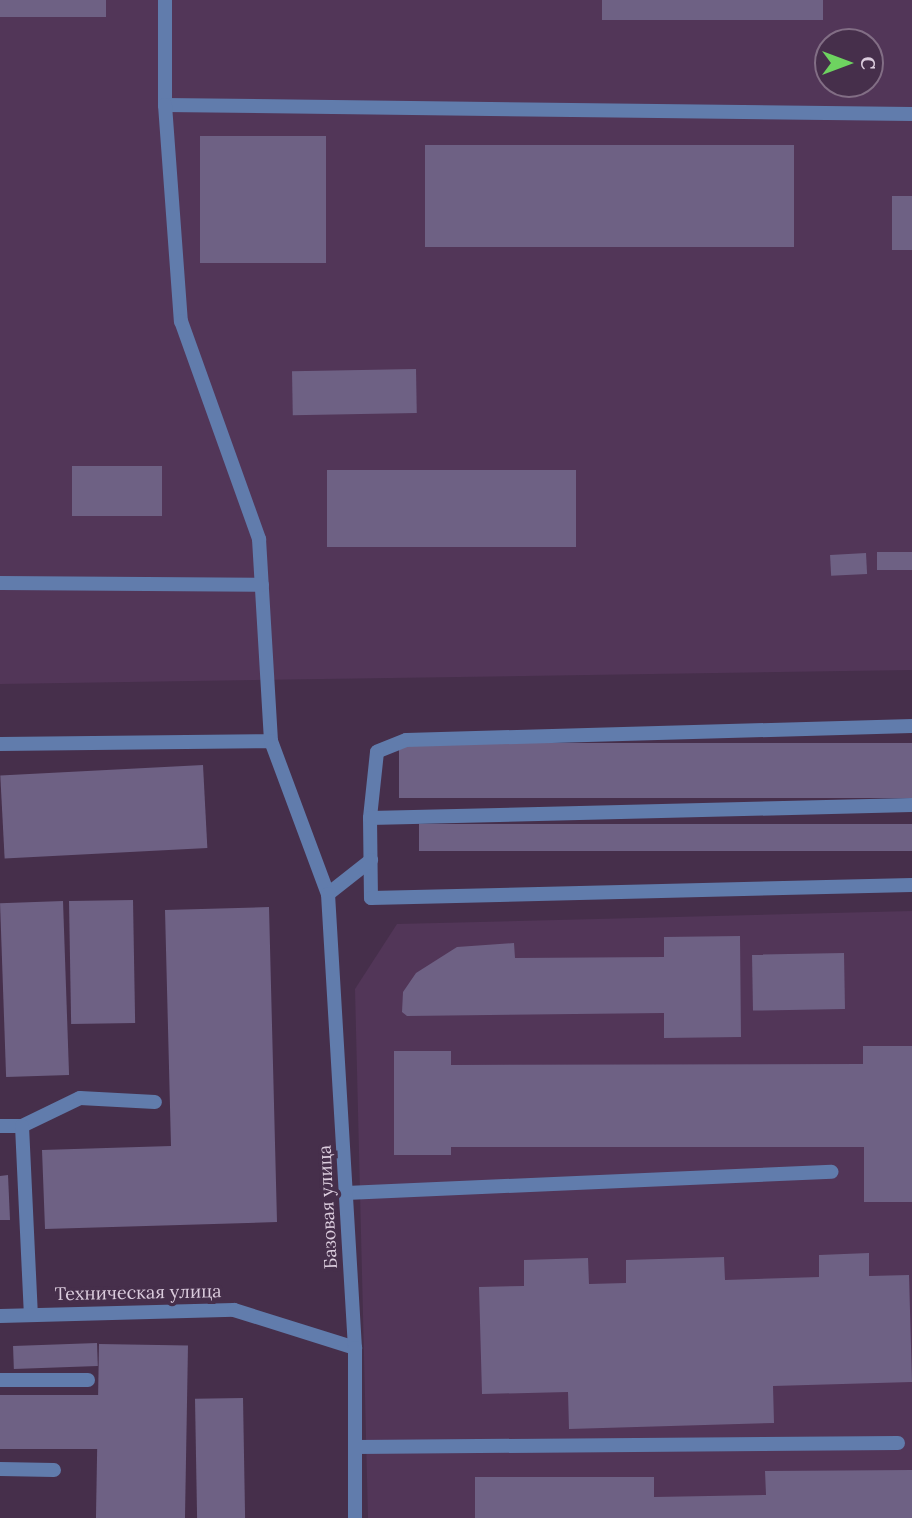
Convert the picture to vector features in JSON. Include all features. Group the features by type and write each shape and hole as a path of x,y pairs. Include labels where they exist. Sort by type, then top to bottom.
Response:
{"street":[{"name":"Базовая улица","path":"164,0 165,105 181,321 259,539 271,741 328,894 355,1349 355,1518"},
{"path":"165,105 912,114"},
{"path":"0,583 262,585"},
{"path":"912,726 406,740 377,752 370,818 371,898 912,885"},
{"path":"0,744 271,741"},
{"path":"370,818 912,805"},
{"path":"328,894 371,860"},
{"path":"0,1125 22,1125 80,1098 155,1102"},
{"path":"22,1125 31,1315"},
{"path":"346,1193 832,1172"},
{"name":"Техническая улица","path":"0,1316 234,1310 355,1349"},
{"path":"0,1380 88,1380"},
{"path":"355,1447 898,1443"},
{"path":"0,1469 54,1471"}],"shaded area":[{"path":"0,0 912,0 912,670 0,684"},
{"path":"912,911 912,1518 368,1518 355,989 397,924"}],"building":[{"path":"0,0 106,0 106,17 0,17"},
{"path":"602,0 823,0 823,20 602,20"},
{"path":"200,136 326,136 326,263 200,263"},
{"path":"425,145 794,145 794,247 425,247"},
{"path":"892,196 912,196 912,250 892,250"},
{"path":"416,369 417,413 293,415 292,371"},
{"path":"72,466 162,466 162,516 72,516"},
{"path":"327,470 576,470 576,547 327,547"},
{"path":"877,552 912,552 912,570 877,570"},
{"path":"866,553 867,574 831,576 830,555"},
{"path":"399,743 912,743 912,798 399,798"},
{"path":"203,765 207,848 5,859 0,776"},
{"path":"419,824 912,824 912,851 419,851"},
{"path":"133,900 135,1023 71,1024 69,901"},
{"path":"63,901 69,1075 6,1077 0,903"},
{"path":"269,907 277,1222 45,1229 42,1150 171,1146 165,910"},
{"path":"740,936 741,1037 664,1038 664,1013 407,1016 402,1012 403,992 416,973 457,947 514,943 515,958 664,957 664,937"},
{"path":"844,953 845,1009 753,1011 752,955"},
{"path":"863,1046 912,1046 912,1202 864,1202 864,1147 451,1147 451,1155 394,1155 394,1051 451,1051 451,1065 863,1064"},
{"path":"8,1175 10,1220 0,1220 0,1176"},
{"path":"869,1253 869,1276 909,1275 912,1382 773,1386 774,1423 569,1429 568,1392 482,1394 479,1287 524,1286 524,1260 588,1258 589,1284 626,1283 626,1260 724,1257 725,1280 819,1277 819,1255"},
{"path":"97,1343 98,1366 14,1369 13,1346"},
{"path":"99,1344 188,1346 185,1518 96,1518"},
{"path":"0,1395 99,1395 99,1449 0,1449"},
{"path":"243,1398 245,1518 197,1518 195,1399"},
{"path":"912,1470 912,1518 475,1518 475,1477 654,1477 654,1497 766,1495 765,1471"}]}
